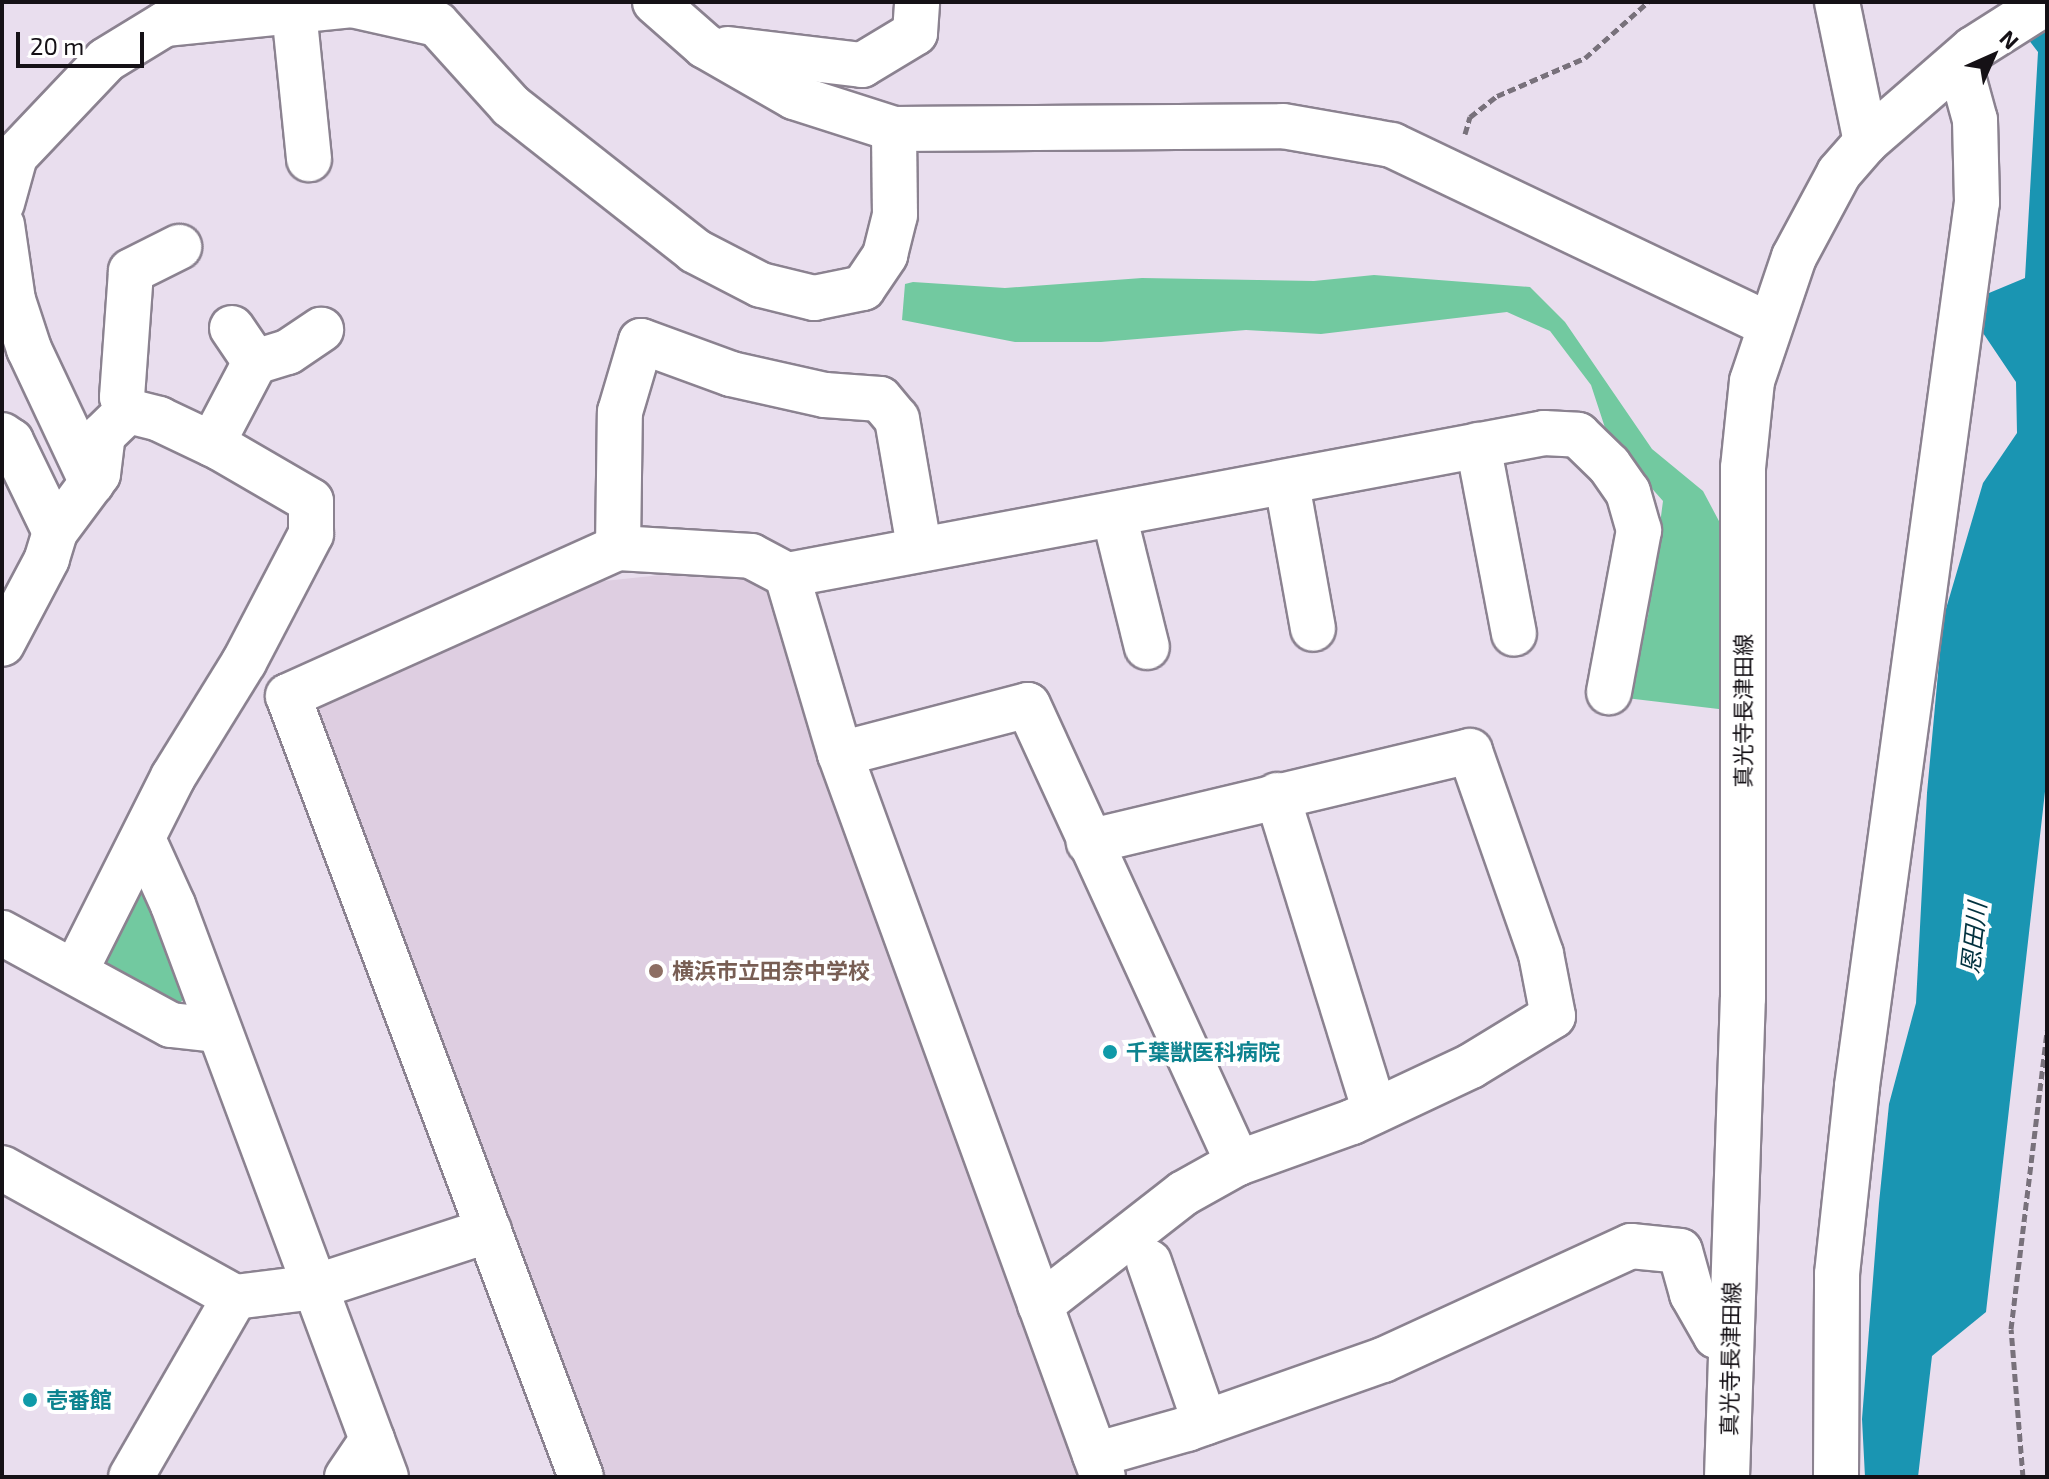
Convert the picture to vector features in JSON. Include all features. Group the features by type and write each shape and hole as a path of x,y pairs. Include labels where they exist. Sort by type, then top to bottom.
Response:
{"street":[{"path":"655,2 705,46 794,97 894,129 1283,126 1392,145 1769,325"},
{"path":"705,46 862,65 915,33 917,2"},
{"path":"1837,2 1866,142"},
{"name":"真光寺長津田線","path":"1727,1477 1729,1341 1743,998 1743,468 1752,381 1794,257 1839,173 1866,142 1959,62 1995,33 2047,2"},
{"path":"2,203 15,156 106,60 165,24 352,5 437,24 511,106 695,251 761,285 814,298 863,288 885,255 895,215 894,129"},
{"path":"294,11 309,159"},
{"path":"1836,1477 1837,1274 1857,1086 1977,202 1975,120 1959,62"},
{"path":"2,225 13,300 29,349 92,483"},
{"path":"75,972 144,841 173,777 244,662 311,534 311,501 212,444 128,411 122,397 131,271 179,247"},
{"path":"212,444 243,345 288,352 321,330"},
{"path":"618,548 620,412 641,341 731,374 825,395 880,399 897,419 919,547"},
{"path":"2,644 47,559 55,532 98,474 103,435 128,411"},
{"path":"288,696 618,548 751,556 787,575 919,547 1287,484 1544,433 1578,435 1628,492 1639,530 1609,692"},
{"path":"2,435 11,441 55,532"},
{"path":"1478,445 1514,634"},
{"path":"1287,484 1313,629"},
{"path":"1114,515 1147,647"},
{"path":"787,575 840,754 1099,1466 1205,1423 1383,1360 1631,1246 1680,1251 1692,1294 1716,1336 1729,1341"},
{"path":"244,662 288,696 581,1477"},
{"path":"840,754 1028,705 1238,1163"},
{"path":"1040,1305 1184,1193 1238,1163 1352,1122 1374,1108 1471,1066 1553,1016 1541,954 1470,751 1089,842"},
{"path":"1277,795 1374,1108"},
{"path":"144,841 173,905 216,1030 379,1458 347,1477"},
{"path":"2,933 171,1025 216,1030"},
{"path":"2,1168 235,1297 315,1287 489,1230"},
{"path":"1149,1262 1205,1423"},
{"path":"131,1477 235,1297"}],"path":[{"path":"1463,143 1470,117 1497,96 1585,58 1648,2"},
{"path":"2023,1477 2011,1329 2047,1030"}],"shaded area":[{"name":"横浜市立田奈中学校","path":"709,570 765,579 1083,1477 595,1477 311,706 489,619 604,581"}],"green space":[{"path":"1374,275 1530,287 1565,322 1652,449 1703,491 1720,523 1727,710 1626,698 1648,616 1663,501 1609,440 1591,385 1550,331 1507,312 1321,334 1246,330 1101,342 1015,342 902,320 905,284 913,282 1005,288 1142,278 1314,281"},
{"path":"152,883 192,988 174,1011 107,975 97,952 136,886"}],"water":[{"name":"恩田川","path":"1999,2 2047,2 2047,774 1986,1312 1932,1356 1918,1477 1865,1477 1862,1419 1879,1203 1889,1104 1916,1003 1927,793 1943,619 1983,483 2017,433 2016,382 1981,330 1989,293 2025,278 2038,52"}],"place":[{"name":"横浜市立田奈中学校","path":"656,971"},
{"name":"千葉獣医科病院","path":"1110,1052"},
{"name":"壱番館","path":"30,1400"}]}
